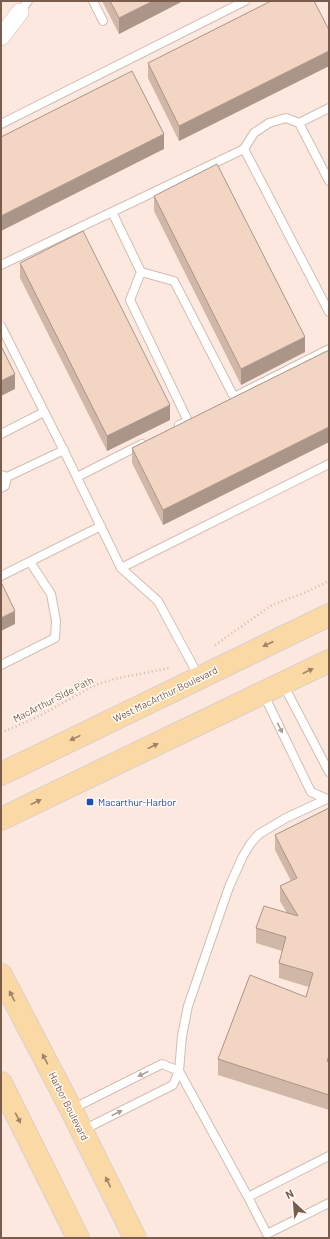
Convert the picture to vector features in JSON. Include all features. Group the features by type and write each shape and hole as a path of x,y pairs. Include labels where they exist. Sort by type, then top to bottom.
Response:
{"main road":[{"name":"West MacArthur Boulevard","path":"1,774 194,668 329,615"},
{"path":"1,819 329,661"},
{"name":"Harbor Boulevard","path":"1,975 72,1109 135,1238"},
{"path":"3,1093 78,1238"}],"street":[{"path":"1,37 24,7"}],"lane":[{"path":"93,1 103,21"},
{"path":"1,124 246,1"},
{"path":"299,123 329,108"},
{"path":"1,265 244,149 254,134 269,123 286,118 299,123 329,181"},
{"path":"244,149 329,312"},
{"path":"112,212 141,272 130,300 191,419 174,428"},
{"path":"141,272 174,281 231,399 329,348"},
{"path":"1,326 64,450 121,568 158,601 194,668"},
{"path":"1,434 44,412"},
{"path":"77,477 153,438"},
{"path":"1,488 5,486 4,476 64,450"},
{"path":"121,568 329,464"},
{"path":"1,576 101,526"},
{"path":"1,665 55,638 56,621 51,594 30,562"},
{"path":"283,683 329,772"},
{"path":"263,693 311,792 328,797"},
{"path":"82,1131 173,1085 178,1071 182,1036 188,1006 229,887 243,856 259,834 286,818 328,797"},
{"path":"72,1109 162,1064 178,1071 267,1234 329,1202"},
{"path":"248,1197 329,1156"}],"path":[{"name":"MacArthur Side Path","path":"1,733 39,716 95,685 114,679 170,668 194,668 216,645 272,604 304,594 329,581"}],"shaded area":[{"path":"1,1 329,1 329,1238 1,1238"}],"building":[{"path":"110,1 153,1 119,18"},
{"path":"271,1 314,1 329,30 329,51 179,126 148,63"},
{"path":"132,71 164,134 1,216 1,137"},
{"path":"217,164 305,337 241,369 154,196"},
{"path":"83,231 170,405 107,436 20,263"},
{"path":"1,346 15,374 1,381"},
{"path":"329,350 329,427 163,510 132,448"},
{"path":"1,582 15,611 1,618"},
{"path":"329,808 329,1056 327,1061 329,1062 329,1095 218,1059 250,975 306,997 313,973 279,963 286,937 256,928 264,906 298,916 280,886 297,878 275,835"}],"place":[{"name":"Macarthur-Harbor","path":"90,802"}]}
